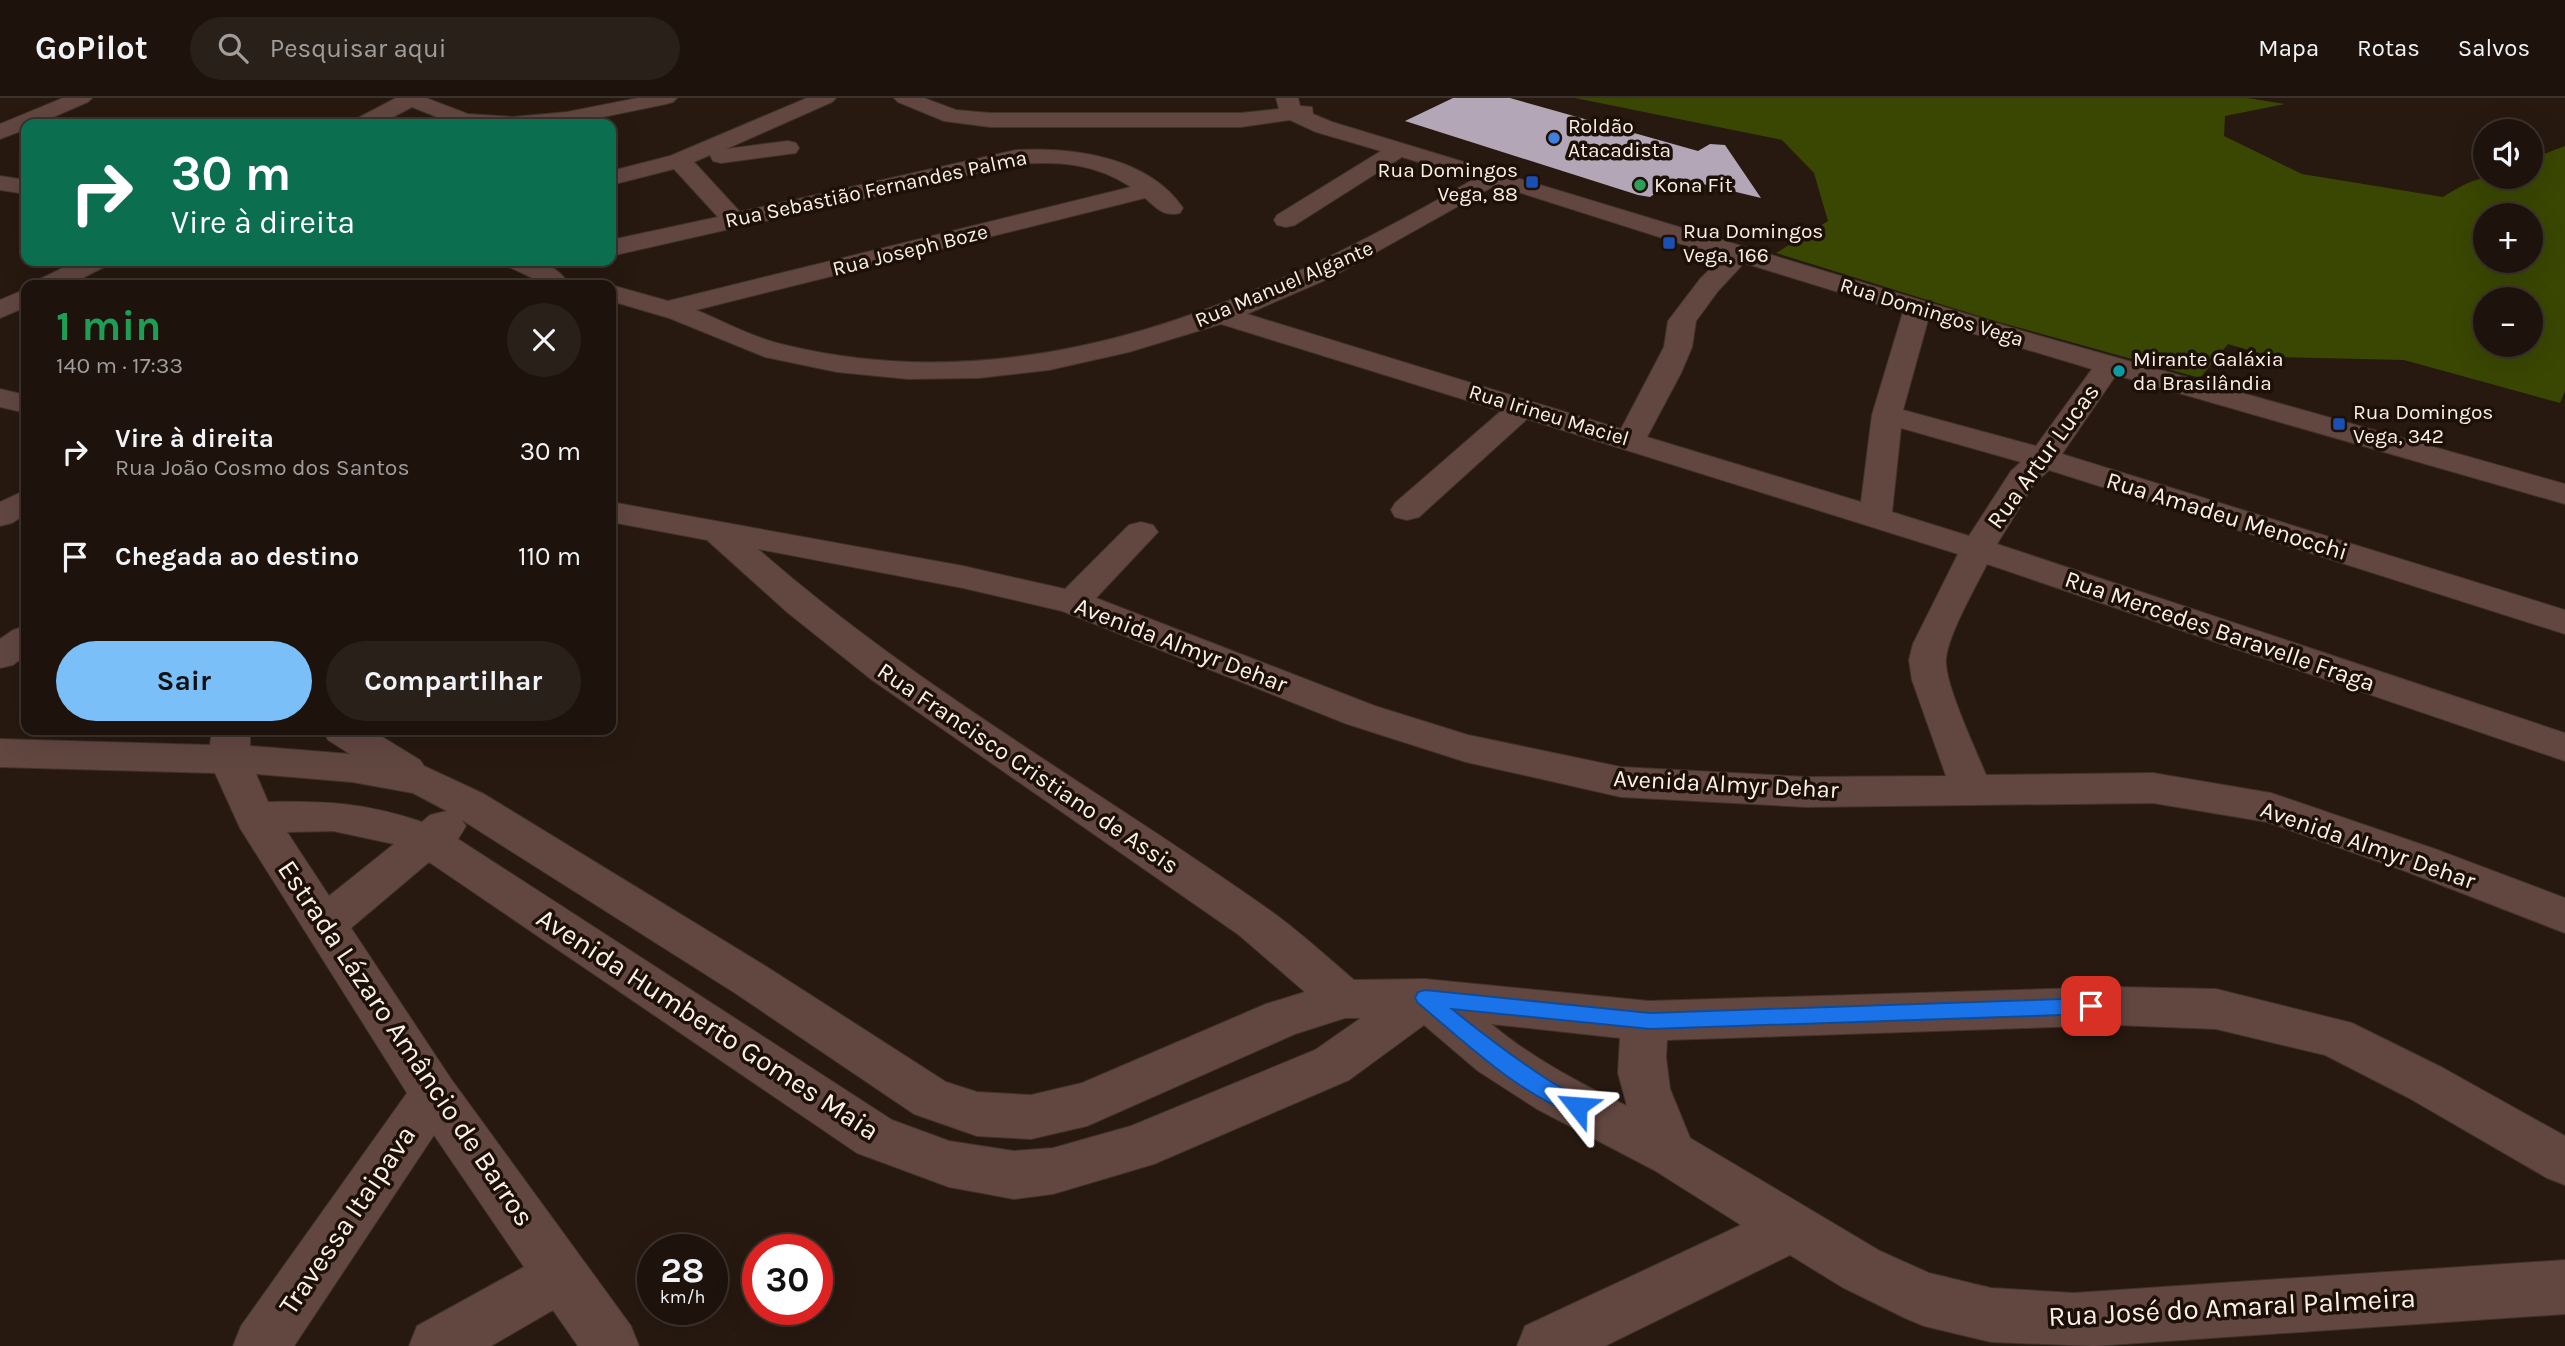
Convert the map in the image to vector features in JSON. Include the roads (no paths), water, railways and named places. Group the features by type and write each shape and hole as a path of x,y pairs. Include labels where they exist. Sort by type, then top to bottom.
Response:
{"street":[{"path":"31,119 81,98"},
{"path":"526,98 539,119"},
{"path":"547,119 666,98"},
{"path":"681,163 825,98"},
{"path":"905,98 952,116 990,120 1241,120 1299,108"},
{"path":"411,100 416,119"},
{"path":"374,119 411,100 457,119"},
{"name":"Rua Domingos Vega","path":"1299,108 1398,150 1494,177 1739,254 2110,364 2565,494"},
{"path":"0,132 21,123"},
{"path":"616,176 734,154 788,148"},
{"path":"1286,220 1398,150"},
{"name":"Rua Sebastião Fernandes Palma","path":"616,247 1016,157 1053,154 1082,157 1120,169 1152,189 1171,208"},
{"path":"681,163 733,219"},
{"name":"Rua Manuel Algante","path":"616,294 668,309 756,346 835,363 893,370 987,369 1141,341 1222,315 1383,241 1494,177"},
{"path":"0,183 21,186"},
{"name":"Rua Joseph Boze","path":"668,309 1152,189"},
{"path":"1630,440 1667,373 1678,347 1682,321 1709,285 1739,254"},
{"path":"59,280 87,266"},
{"path":"542,270 569,280"},
{"path":"0,310 21,300"},
{"path":"1875,518 1887,415 1918,308"},
{"name":"Rua Irineu Maciel","path":"1222,315 1875,518"},
{"name":"Rua Artur Lucas","path":"1971,790 1931,680 1927,660 1931,644 1977,549 2022,478 2043,458 2110,364"},
{"path":"1407,510 1522,407"},
{"name":"Rua Amadeu Menocchi","path":"1887,415 2043,458 2565,622"},
{"path":"0,516 21,503"},
{"name":"Avenida Almyr Dehar","path":"616,513 963,577 1072,602 1361,715 1466,748 1621,782 1806,792 2152,788 2271,808 2420,860 2565,916"},
{"name":"Rua Mercedes Baravelle Fraga","path":"1875,518 1977,549 2565,747"},
{"name":"Rua Francisco Cristiano de Assis","path":"717,531 799,604 885,671 1255,923 1345,999"},
{"path":"1072,602 1141,531"},
{"path":"0,656 21,641"},
{"path":"350,735 422,780 470,805 751,980 931,1100 977,1114 1031,1117 1087,1104 1283,1018 1345,999 1425,998 1650,1021 2116,1006 2216,1009 2335,1037 2426,1083 2565,1162"},
{"path":"0,754 230,745 278,761 352,768 422,780"},
{"name":"Estrada Lázaro Amâncio de Barros","path":"230,745 255,817 434,1094 611,1346"},
{"path":"325,924 470,805"},
{"name":"Avenida Humberto Gomes Maia","path":"255,817 333,816 382,824 428,840 875,1137 949,1164 1014,1175 1053,1171 1136,1148 1332,1065 1425,998"},
{"path":"1425,998 1495,1056 1554,1094 1672,1154 1794,1226"},
{"path":"1650,1021 1641,1043 1641,1073 1648,1098 1672,1154"},
{"name":"Travessa Itaipava","path":"261,1346 434,1094"},
{"path":"1545,1346 1794,1226"},
{"name":"Rua José do Amaral Palmeira","path":"1794,1226 1861,1269 1924,1299 1991,1315 2074,1320 2565,1287"},
{"path":"437,1346 562,1275"}],"place":[{"name":"Roldão Atacadista","path":"1554,138"},
{"name":"Rua Domingos Vega, 88","path":"1532,182"},
{"name":"Kona Fit","path":"1640,185"},
{"name":"Rua Domingos Vega, 166","path":"1669,243"},
{"name":"Mirante Galáxia da Brasilândia","path":"2119,371"},
{"name":"Rua Domingos Vega, 342","path":"2339,424"}]}
